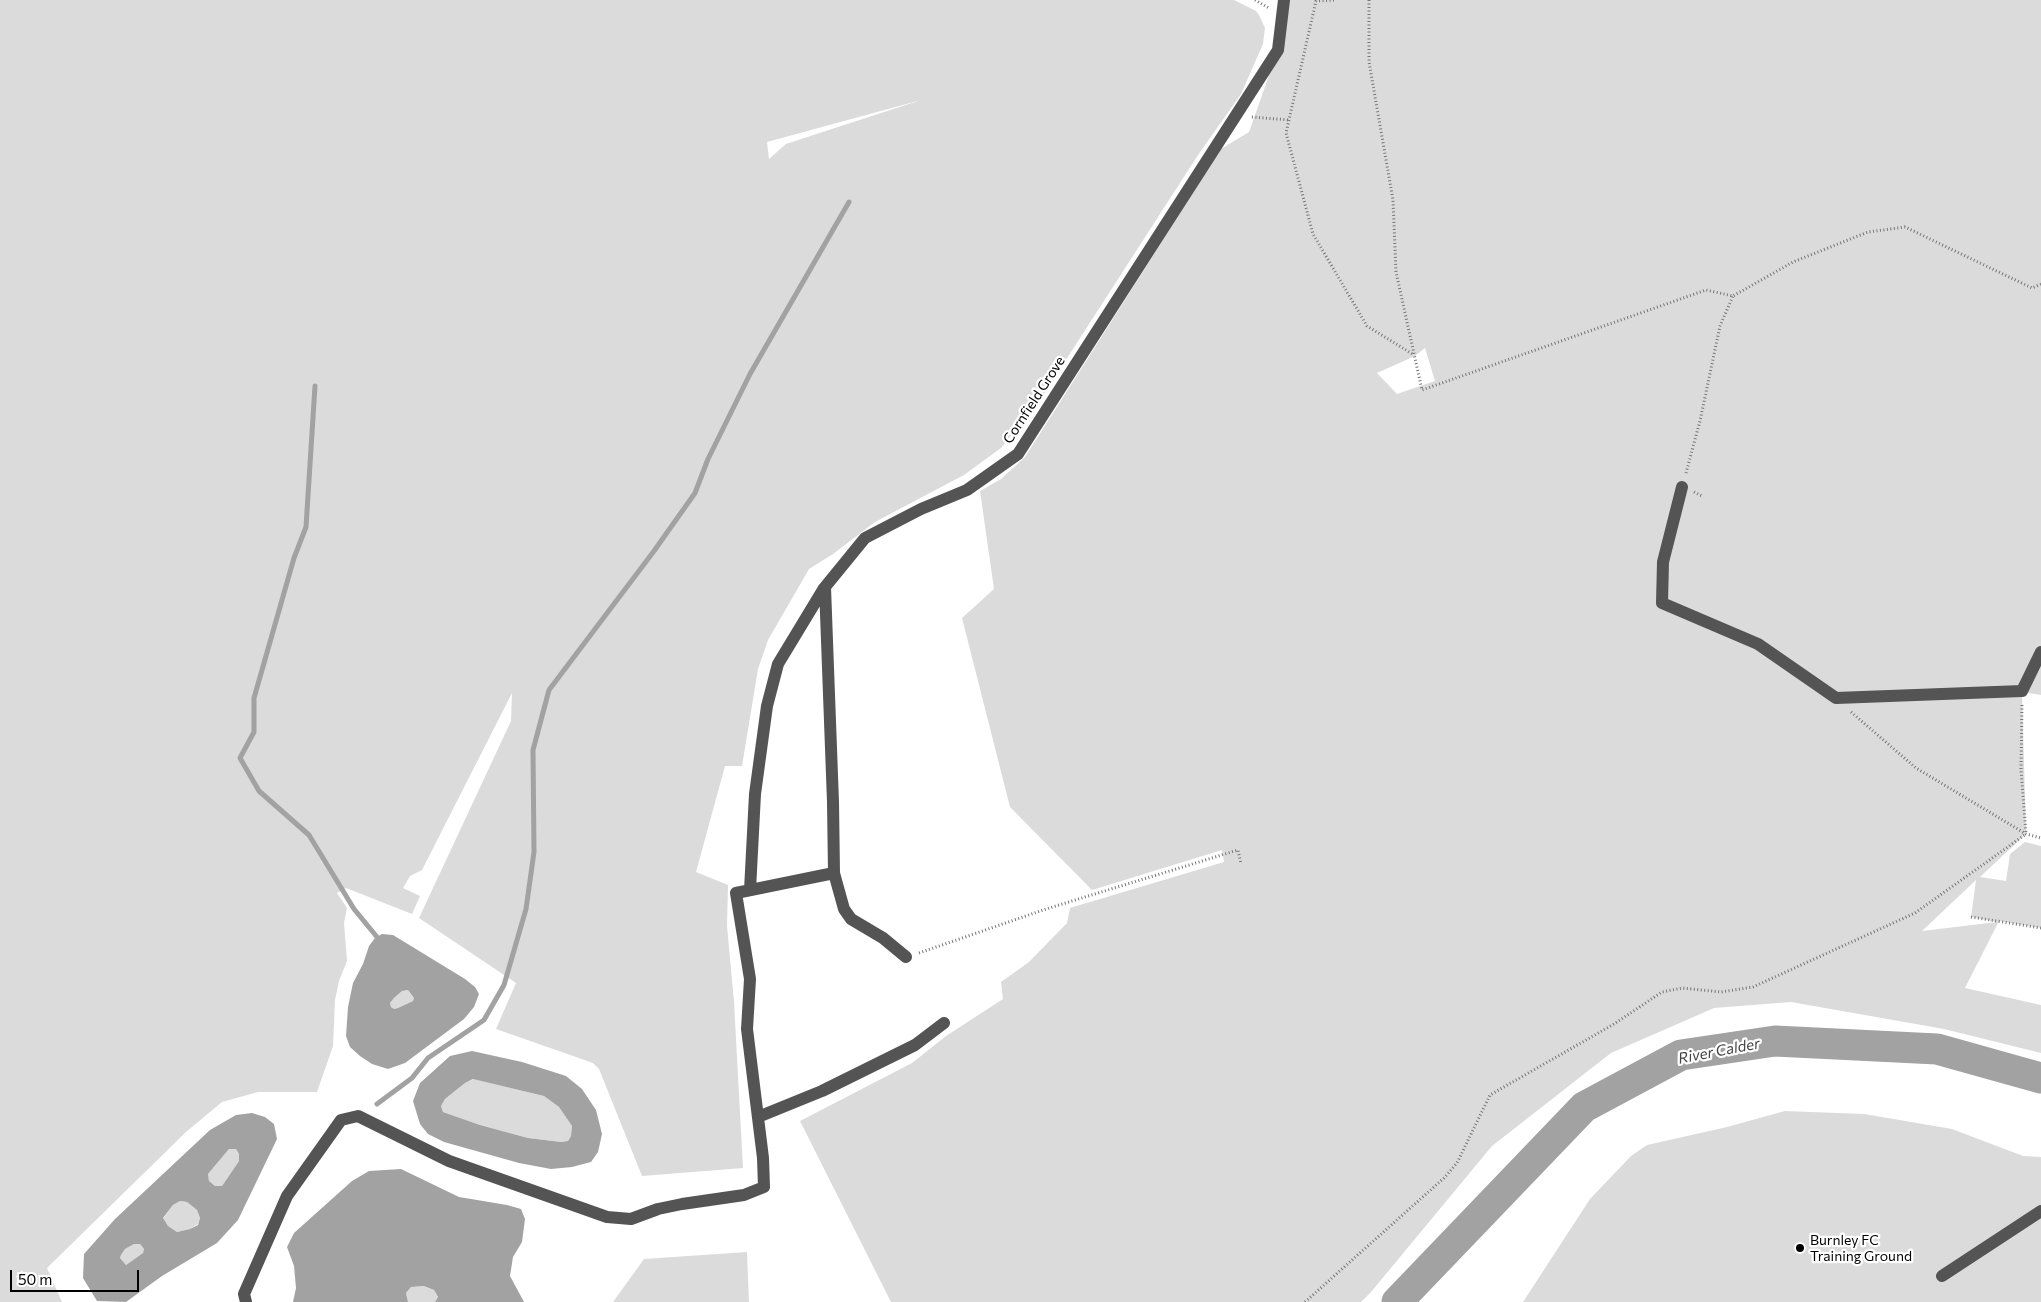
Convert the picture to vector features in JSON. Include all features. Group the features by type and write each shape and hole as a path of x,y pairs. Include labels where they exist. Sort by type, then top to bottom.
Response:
{"lane":[{"name":"Cornfield Grove","path":"750,890 755,794 767,706 778,664 825,588 866,538 921,509 967,490 1018,454 1278,50 1284,0"},
{"path":"1682,487 1663,562 1662,603 1758,644 1836,698 2022,691 2041,652"},
{"path":"825,588 834,873 844,908 851,919 883,938 906,957"},
{"path":"246,1302 244,1294 287,1196 341,1120 358,1116 449,1161 607,1217 631,1219 658,1209 744,1195 764,1187 758,1117 747,1029 750,979 736,893 834,873"},
{"path":"758,1117 822,1091 915,1046 944,1023"},
{"path":"1942,1276 2041,1211"}],"path":[{"path":"1334,0 1316,1 1286,133 1313,234 1367,326 1414,356"},
{"path":"1369,0 1369,62 1393,200 1396,272 1422,390 1706,290 1733,296"},
{"path":"1236,116 1289,120"},
{"path":"1702,496 1682,487 1700,421 1720,326 1733,296 1792,262 1868,232 1904,227 2032,288 2041,284"},
{"path":"2022,691 2021,770 2026,834"},
{"path":"1836,698 1916,768 2026,834 2041,838"},
{"path":"1305,1302 1444,1178 1457,1163 1490,1095 1614,1024 1662,992 1682,988 1721,992 1753,987 1915,913 2026,834"},
{"path":"906,957 1046,909 1238,850 1241,864"},
{"path":"1971,917 2041,928"}],"shaded area":[{"path":"0,0 1234,0 1256,11 1265,28 1263,44 1241,94 1198,155 1042,397 1001,448 964,475 875,522 833,554 809,569 768,640 758,669 742,766 725,766 696,872 728,885 727,926 734,1002 743,1168 642,1176 599,1069 593,1063 496,1029 516,983 419,918 511,721 512,693 422,870 410,876 403,888 420,896 412,914 346,888 337,893 347,908 344,923 347,961 339,981 335,1000 333,1046 317,1092 258,1092 222,1102 186,1132 47,1268 62,1302 0,1302","holes":["921,100 786,144 769,159 767,142"]},
{"path":"1284,0 2041,0 2041,695 2022,692 2026,834 1980,877 2006,881 2010,854 2025,842 2041,846 2041,928 1999,921 1965,988 2041,1005 2041,1053 1944,1029 1791,1002 1714,1008 1611,1053 1492,1146 1361,1302 891,1302 800,1121 912,1063 946,1036 1003,999 1001,982 1029,962 1067,923 1070,908 1224,862 1222,850 1092,890 1010,807 962,618 994,589 980,491 1001,479 1025,457 1221,149 1249,132 1278,50","holes":["1425,348 1435,381 1397,394 1377,373 1415,356","1976,880 1971,917 1997,922 1922,931"]},
{"path":"382,934 393,935 465,979 475,987 479,994 474,1007 464,1019 405,1063 388,1069 372,1064 360,1056 350,1047 346,1036 348,1007 353,983 363,964 369,946 375,938","holes":["408,990 414,998 413,1001 398,1008 394,1009 391,1007 390,1003 402,991"]},
{"path":"408,990 414,998 413,1001 398,1008 394,1009 391,1007 390,1003 394,998 402,991"},
{"path":"472,1051 522,1062 566,1076 582,1089 596,1110 602,1134 598,1152 591,1162 572,1167 551,1169 519,1163 444,1142 428,1134 420,1124 413,1101 420,1083 450,1056","holes":["473,1079 544,1096 559,1107 572,1126 571,1136 568,1141 561,1142 528,1138 480,1125 443,1112 441,1106 445,1099"]},
{"path":"474,1079 544,1096 559,1107 572,1126 571,1136 568,1141 561,1142 528,1138 480,1125 443,1112 441,1106 445,1099 465,1083"},
{"name":"Burnley FC Training Ground","path":"1785,1111 1864,1114 1952,1129 2023,1156 2041,1157 2041,1302 1523,1302 1590,1199 1631,1156 1647,1145 1727,1127"},
{"path":"252,1113 265,1117 274,1124 277,1139 238,1220 217,1243 162,1276 126,1302 97,1301 83,1278 84,1254 115,1219 210,1130 236,1115","holes":["229,1149 236,1149 239,1154 239,1161 222,1186 215,1186 209,1181 208,1174","180,1201 187,1202 197,1210 200,1218 198,1225 177,1232 168,1226 163,1218 173,1205","134,1244 140,1244 144,1249 143,1253 126,1265 120,1258 125,1249"]},
{"path":"229,1149 236,1149 239,1154 239,1161 222,1186 215,1186 209,1181 208,1174"},
{"path":"401,1169 459,1197 521,1209 525,1219 522,1242 513,1257 510,1276 524,1302 435,1302 438,1297 434,1290 424,1286 411,1287 406,1293 408,1302 293,1302 296,1288 294,1266 287,1247 294,1233 352,1181 369,1171"},
{"path":"180,1201 187,1202 197,1210 200,1218 198,1224 190,1229 177,1232 168,1226 163,1219 173,1205"},
{"path":"134,1244 140,1244 144,1249 143,1253 126,1265 120,1258 121,1255 125,1249"},
{"path":"747,1252 749,1302 613,1302 644,1259"},
{"path":"424,1286 434,1290 438,1298 435,1302 408,1302 406,1293 411,1287"}],"waterway":[{"path":"377,1104 412,1078 428,1058 484,1020 504,985 526,909 534,852 533,750 549,690 654,551 695,493 708,459 750,374 849,202"},
{"path":"315,386 306,527 294,558 254,698 254,732 240,758 259,791 309,835 354,909 377,937"},
{"name":"River Calder","path":"1397,1302 1584,1107 1681,1055 1775,1041 1937,1049 2041,1078"}],"place":[{"name":"Burnley FC Training Ground","path":"1800,1248"}]}
